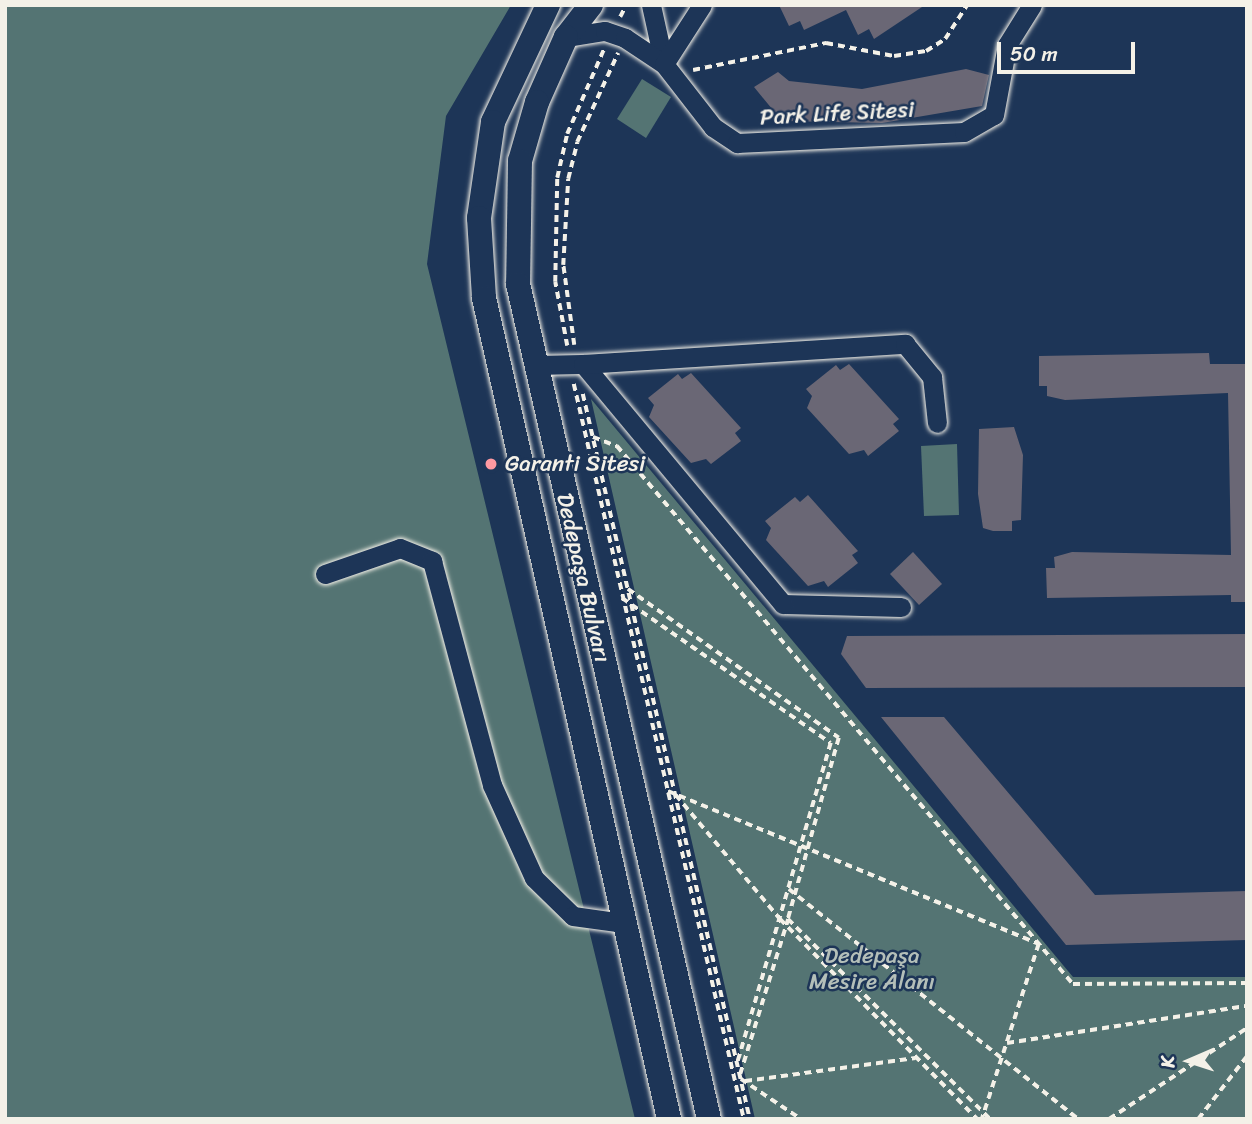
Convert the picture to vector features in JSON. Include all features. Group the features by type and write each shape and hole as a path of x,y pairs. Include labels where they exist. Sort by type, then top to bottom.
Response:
{"main road":[{"name":"Dedepaşa Bulvarı","path":"548,5 493,122 480,255 484,298 669,1119"},
{"name":"Dedepaşa Bulvarı","path":"591,5 566,37 537,102 520,161 518,284 534,365 709,1119"}],"lane":[{"path":"650,5 668,69"},
{"path":"668,69 702,5"},
{"name":"Park Life Sitesi","path":"668,69 713,127 737,143 964,132 994,115 1007,45 1032,5"},
{"path":"566,37 619,35 668,69"},
{"path":"534,365 905,344 932,377 937,423"},
{"path":"577,363 783,604 901,607"},
{"path":"325,574 400,548 432,561 492,785 516,844 534,878 573,916 623,923"}],"path":[{"path":"626,5 619,35 577,142 568,178 563,265 586,435 744,1119"},
{"path":"635,5 619,35 584,86 557,178 555,282 577,363 750,1119"},
{"path":"668,69 826,43 894,56 926,51 945,39 967,5"},
{"path":"586,435 617,446 1073,984 1247,983"},
{"path":"627,588 839,738 742,1079"},
{"path":"622,598 831,743 733,1074"},
{"path":"668,792 809,845 1039,944"},
{"path":"674,794 779,919 915,1058 979,1119 984,1112 1039,944"},
{"path":"788,889 1077,1119"},
{"path":"788,919 990,1119"},
{"path":"1006,1044 1247,1006"},
{"path":"1109,1119 1247,1028"},
{"path":"1198,1119 1247,1056"},
{"path":"742,1079 915,1058"},
{"path":"733,1074 802,1119"}],"green space":[{"path":"5,5 511,5 446,116 427,264 635,1119 5,1119"},
{"path":"642,79 671,97 646,138 617,119"},
{"name":"Dedepaşa Mesire Alanı","path":"591,399 1073,977 1247,977 1247,1119 755,1119"},
{"path":"957,444 959,515 924,516 921,446"}],"building":[{"path":"779,5 925,5 874,39 869,29 858,35 846,10 804,30 800,21 789,26"},
{"path":"966,69 989,75 982,106 882,123 782,121 754,87 778,72 789,81 862,89"},
{"path":"1209,353 1210,364 1247,364 1247,602 1231,602 1231,595 1047,598 1046,568 1055,568 1054,557 1072,552 1231,555 1228,393 1065,400 1047,396 1047,386 1039,386 1039,356"},
{"path":"849,364 899,419 893,424 899,431 868,456 864,450 849,454 807,408 812,396 806,389 836,365 840,370"},
{"path":"691,373 741,428 735,433 741,441 711,464 706,459 691,463 649,417 654,405 648,398 678,374 682,379"},
{"path":"1014,427 1023,455 1021,520 1012,521 1012,531 993,531 983,528 978,494 979,429"},
{"path":"808,495 858,551 852,555 858,563 828,587 824,581 808,586 766,540 771,528 765,521 795,497 800,502"},
{"path":"913,552 942,584 919,605 890,574"},
{"path":"1247,634 1247,687 866,688 841,654 847,636"},
{"path":"881,717 944,717 1095,895 1247,891 1247,940 1066,945"}],"place":[{"name":"Garanti Sitesi","path":"491,464"}]}
